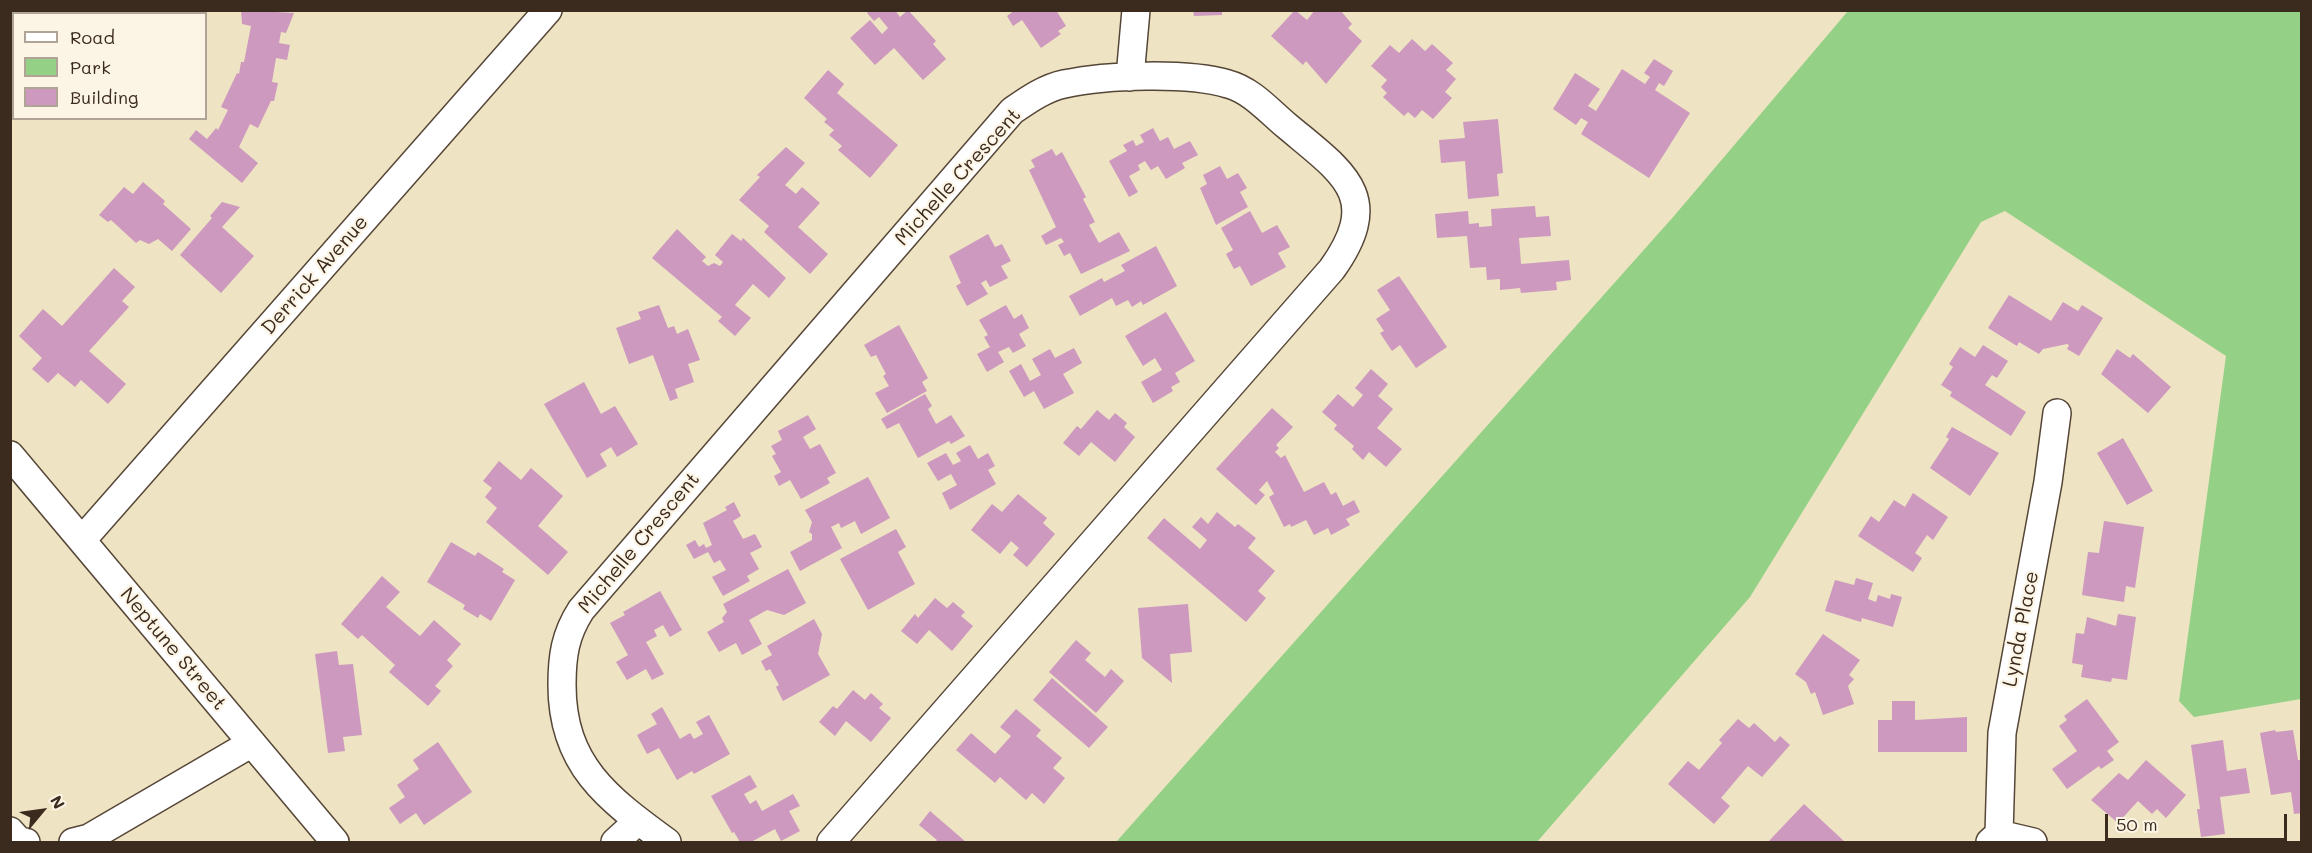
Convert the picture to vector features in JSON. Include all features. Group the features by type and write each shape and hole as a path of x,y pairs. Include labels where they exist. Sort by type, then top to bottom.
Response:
{"street":[{"name":"Derrick Avenue","path":"82,540 548,10"},
{"path":"1130,77 1136,10"},
{"name":"Michelle Crescent","path":"667,843 638,821 588,774 568,736 562,704 564,645 581,610 1012,111 1038,94 1064,84 1130,77 1214,80 1246,91 1329,162 1348,182 1357,213 1347,247 1332,269 831,843"},
{"name":"Lynda Place","path":"1995,838 2002,734 2048,482 2057,413"},
{"name":"Neptune Street","path":"10,455 335,843"},
{"path":"73,843 89,838 252,743"},
{"path":"615,843 638,821"},
{"path":"10,831 19,841 26,843"},
{"path":"1995,838 2033,843"}],"green space":[{"path":"1848,11 2301,11 2301,699 2194,717 2179,701 2226,356 2005,211 1981,222 1750,597 1537,842 1116,842 1674,216"}],"building":[{"path":"241,10 294,13 286,33 281,32 279,43 290,45 287,60 276,58 272,82 278,83 274,101 271,101 258,128 250,124 239,147 258,163 242,183 189,139 196,130 207,139 216,128 218,130 228,110 221,107 237,73 239,74 241,62 244,62 251,26 242,24"},
{"path":"870,10 895,10 900,17 908,10 936,41 933,44 946,59 923,80 894,48 875,65 850,38 870,20 882,34 888,28 879,17 874,21 867,13"},
{"path":"1015,10 1056,10 1066,26 1058,31 1061,34 1041,48 1022,20 1013,26 1007,16"},
{"path":"1193,10 1222,10 1222,15 1194,16"},
{"path":"1295,10 1307,20 1315,10 1340,10 1352,24 1348,28 1362,41 1326,84 1306,61 1303,65 1271,36"},
{"path":"1412,39 1425,51 1432,44 1453,63 1446,70 1456,79 1445,92 1452,98 1433,119 1422,110 1415,118 1408,112 1404,116 1383,97 1387,93 1381,87 1387,80 1371,66 1390,45 1399,53"},
{"path":"1654,59 1673,71 1664,86 1659,83 1655,90 1690,113 1649,178 1581,134 1588,122 1581,118 1576,125 1553,109 1575,73 1600,89 1588,106 1596,111 1622,69 1645,84 1650,77 1644,73"},
{"path":"828,70 844,84 837,93 898,145 870,178 838,150 842,146 829,135 834,130 824,122 827,119 804,98"},
{"path":"1498,119 1503,173 1497,174 1499,196 1468,199 1465,161 1441,163 1439,140 1465,138 1463,122"},
{"path":"1153,128 1160,141 1168,137 1174,149 1190,141 1198,155 1182,163 1185,168 1166,179 1158,166 1151,170 1145,161 1138,165 1140,170 1129,176 1138,192 1129,197 1109,161 1127,151 1123,145 1133,140 1136,146 1144,142 1140,135"},
{"path":"786,147 805,163 785,185 796,194 802,187 820,203 798,227 828,254 810,274 764,232 769,226 739,200 760,177 757,175"},
{"path":"1052,149 1056,156 1062,152 1086,197 1083,199 1095,222 1089,225 1099,243 1119,232 1130,251 1081,274 1070,253 1064,256 1058,245 1064,242 1061,238 1046,245 1041,236 1056,227 1029,170 1035,167 1031,160"},
{"path":"1220,166 1227,179 1238,173 1247,188 1240,192 1248,207 1216,225 1200,188 1207,184 1203,175"},
{"path":"143,182 165,201 163,204 191,229 172,251 158,239 149,244 140,240 136,243 111,220 108,222 99,215 124,187 133,194"},
{"path":"222,202 240,207 222,227 254,256 221,293 180,255 212,218 210,216"},
{"path":"1535,206 1536,217 1549,216 1551,236 1519,238 1521,264 1569,260 1571,280 1556,282 1557,290 1521,293 1520,288 1500,290 1500,279 1487,280 1486,267 1470,268 1467,236 1437,238 1435,214 1468,211 1469,224 1479,223 1479,227 1492,226 1491,209"},
{"path":"1250,211 1262,233 1277,225 1290,247 1278,253 1286,267 1251,286 1240,266 1234,269 1226,254 1233,250 1221,228"},
{"path":"677,229 706,257 702,261 708,266 714,263 720,266 723,262 715,255 732,234 741,241 743,238 786,278 769,298 753,284 735,305 751,318 735,336 718,321 722,317 652,258"},
{"path":"988,234 995,247 1002,244 1011,261 1001,266 1008,278 990,287 986,280 981,283 988,294 967,306 956,286 961,283 949,256"},
{"path":"1156,246 1177,286 1143,305 1141,301 1132,307 1128,300 1116,306 1112,298 1080,316 1069,296 1102,278 1104,282 1125,271 1121,265"},
{"path":"114,268 135,287 122,301 129,307 89,351 126,384 108,404 81,380 75,387 58,373 48,383 32,369 42,358 19,336 43,309 62,326"},
{"path":"1399,276 1447,347 1416,368 1400,345 1392,351 1380,333 1384,331 1376,319 1390,310 1377,290"},
{"path":"2009,295 2051,321 2063,302 2078,311 2082,305 2103,318 2079,356 2067,349 2069,345 2067,344 2043,349 2039,354 2019,342 2017,346 1988,328"},
{"path":"659,305 668,328 674,326 677,334 688,329 700,360 688,364 694,382 675,389 678,398 670,401 653,355 629,364 616,328 641,319 638,312"},
{"path":"1006,305 1014,319 1022,314 1029,328 1019,334 1026,346 1013,353 1009,347 998,352 1004,362 987,372 977,354 990,347 984,337 988,335 979,320"},
{"path":"1166,312 1195,361 1175,373 1180,382 1171,387 1173,391 1153,403 1141,382 1162,370 1155,358 1143,366 1125,336"},
{"path":"899,325 928,378 922,382 927,391 887,413 875,393 889,386 883,376 886,374 876,355 871,357 864,345"},
{"path":"1983,345 2008,361 1997,378 1992,375 1985,385 2026,412 2011,436 1950,396 1952,392 1941,385 1953,367 1949,364 1960,347 1975,357"},
{"path":"1074,348 1082,363 1063,374 1074,393 1044,409 1034,391 1024,397 1009,371 1021,364 1030,381 1041,375 1032,359 1050,349 1055,358"},
{"path":"2117,349 2130,358 2133,354 2171,387 2148,413 2101,374"},
{"path":"1371,369 1388,384 1378,396 1393,409 1377,428 1402,449 1386,467 1369,452 1363,460 1352,449 1354,446 1334,429 1337,425 1322,412 1338,394 1353,407 1363,395 1355,388"},
{"path":"584,382 601,414 615,406 638,444 617,457 611,447 600,454 607,466 587,478 544,404"},
{"path":"925,394 932,406 928,409 936,424 951,415 965,436 951,444 949,441 918,458 899,423 887,429 881,419"},
{"path":"1272,408 1293,427 1276,445 1279,448 1275,452 1281,458 1285,455 1304,492 1324,482 1331,495 1336,492 1343,506 1354,500 1360,512 1346,519 1350,525 1331,535 1328,528 1314,535 1306,520 1291,527 1290,524 1284,527 1269,497 1274,494 1267,481 1259,490 1265,495 1256,505 1216,469"},
{"path":"1097,410 1109,420 1115,413 1127,423 1124,427 1135,437 1115,462 1091,442 1079,456 1063,443 1077,426 1081,429"},
{"path":"808,415 816,429 803,437 810,449 820,444 836,473 827,478 830,483 801,499 790,480 779,486 774,476 781,472 772,456 776,454 771,446 782,440 778,431"},
{"path":"1952,427 1999,453 1970,496 1930,468 1949,439 1946,437"},
{"path":"2123,438 2153,491 2127,505 2097,453"},
{"path":"970,445 978,459 988,453 995,466 988,470 996,484 950,510 942,493 957,485 951,474 938,481 927,463 946,453 953,465 961,461 956,453"},
{"path":"499,461 521,480 531,468 563,496 538,526 568,552 548,575 486,522 497,508 485,497 492,488 483,481"},
{"path":"868,477 890,518 861,534 855,521 841,528 839,523 831,527 842,548 800,571 790,552 812,540 812,534 809,532 812,522 805,510"},
{"path":"1913,493 1948,517 1933,540 1927,535 1915,553 1922,558 1913,572 1858,536 1871,516 1879,522 1894,500 1905,507"},
{"path":"1018,494 1047,518 1043,523 1055,534 1027,567 1013,555 1019,548 1011,541 1000,554 971,530 992,504 1002,512"},
{"path":"734,502 741,516 733,521 743,539 755,534 762,547 750,553 759,569 747,576 750,581 723,596 712,577 726,570 720,560 714,563 708,552 694,559 686,545 695,540 699,547 704,544 706,548 712,545 703,523 727,510 725,507"},
{"path":"1217,512 1235,527 1238,524 1256,538 1248,548 1275,571 1258,591 1266,598 1246,622 1147,538 1164,518 1200,549 1207,540 1192,527 1201,517 1208,524"},
{"path":"2104,521 2144,527 2135,588 2126,586 2124,602 2082,595 2088,552 2099,553"},
{"path":"896,529 906,547 898,552 915,584 868,610 840,559"},
{"path":"451,542 475,556 478,552 504,569 502,572 515,580 491,621 480,614 478,618 463,609 465,605 427,582"},
{"path":"788,569 806,603 784,615 767,610 749,620 762,644 742,655 736,643 719,652 707,632 724,622 722,618 727,612 723,604"},
{"path":"382,576 400,592 386,607 420,636 434,620 461,644 447,660 453,666 435,686 441,691 428,706 389,672 395,665 362,635 358,639 341,624"},
{"path":"1856,578 1873,583 1868,599 1876,602 1878,595 1890,599 1891,594 1902,597 1893,627 1862,618 1861,622 1825,611 1835,580 1854,585"},
{"path":"660,591 682,630 670,637 663,625 654,630 657,636 646,642 664,674 652,680 646,669 627,680 616,662 628,655 610,623 625,615 623,612"},
{"path":"935,598 947,608 953,602 965,612 961,616 973,626 952,651 929,630 917,644 901,631 915,614 918,618"},
{"path":"1188,604 1192,652 1170,654 1172,683 1142,658 1138,608"},
{"path":"2118,614 2136,617 2127,680 2112,678 2111,682 2081,677 2083,665 2072,663 2076,633 2084,634 2087,617 2116,626"},
{"path":"814,619 822,634 818,654 830,675 783,701 776,687 779,685 770,669 766,671 761,661 772,655 767,646"},
{"path":"1823,634 1860,660 1849,675 1854,679 1848,686 1854,704 1823,715 1815,692 1811,694 1806,682 1795,674"},
{"path":"1076,640 1091,653 1085,660 1105,677 1111,669 1124,681 1096,713 1049,672"},
{"path":"337,651 339,665 353,664 362,735 343,737 345,751 328,753 315,654"},
{"path":"1052,678 1108,727 1089,748 1033,700"},
{"path":"853,690 865,700 871,693 883,704 879,708 891,718 871,742 846,721 835,736 819,722 833,706 837,709"},
{"path":"2087,699 2119,742 2107,751 2114,760 2101,769 2099,766 2067,789 2052,769 2077,751 2059,726 2067,720 2064,716"},
{"path":"1892,701 1915,701 1915,720 1967,717 1967,752 1878,752 1878,720 1892,720"},
{"path":"662,707 680,739 690,733 694,739 703,734 696,722 709,715 730,754 694,774 692,771 677,780 659,748 647,754 637,735 657,724 651,714"},
{"path":"1016,709 1041,730 1036,736 1062,758 1053,768 1065,778 1044,804 1032,793 1026,800 1000,777 995,783 956,750 971,733 995,754 1011,736 1000,727"},
{"path":"1738,719 1749,728 1754,723 1775,742 1780,736 1790,745 1762,777 1748,766 1721,798 1730,806 1714,824 1668,784 1688,761 1699,770 1722,743 1719,740"},
{"path":"2275,730 2276,732 2293,730 2298,760 2302,760 2302,813 2294,814 2291,792 2271,795 2260,733"},
{"path":"2223,740 2227,771 2246,768 2250,793 2220,797 2225,834 2201,837 2197,809 2200,809 2191,745"},
{"path":"438,742 472,792 424,825 416,813 400,824 389,808 405,797 397,785 419,769 413,760"},
{"path":"2146,760 2186,795 2166,818 2157,809 2152,814 2138,801 2118,823 2091,800 2119,773 2128,780"},
{"path":"750,775 757,787 744,794 750,804 756,800 762,811 793,794 800,806 789,811 800,831 781,841 775,829 751,842 740,842 734,832 732,833 711,796"},
{"path":"1804,804 1845,842 1768,842"},
{"path":"930,811 966,842 935,842 937,840 919,825"}]}
